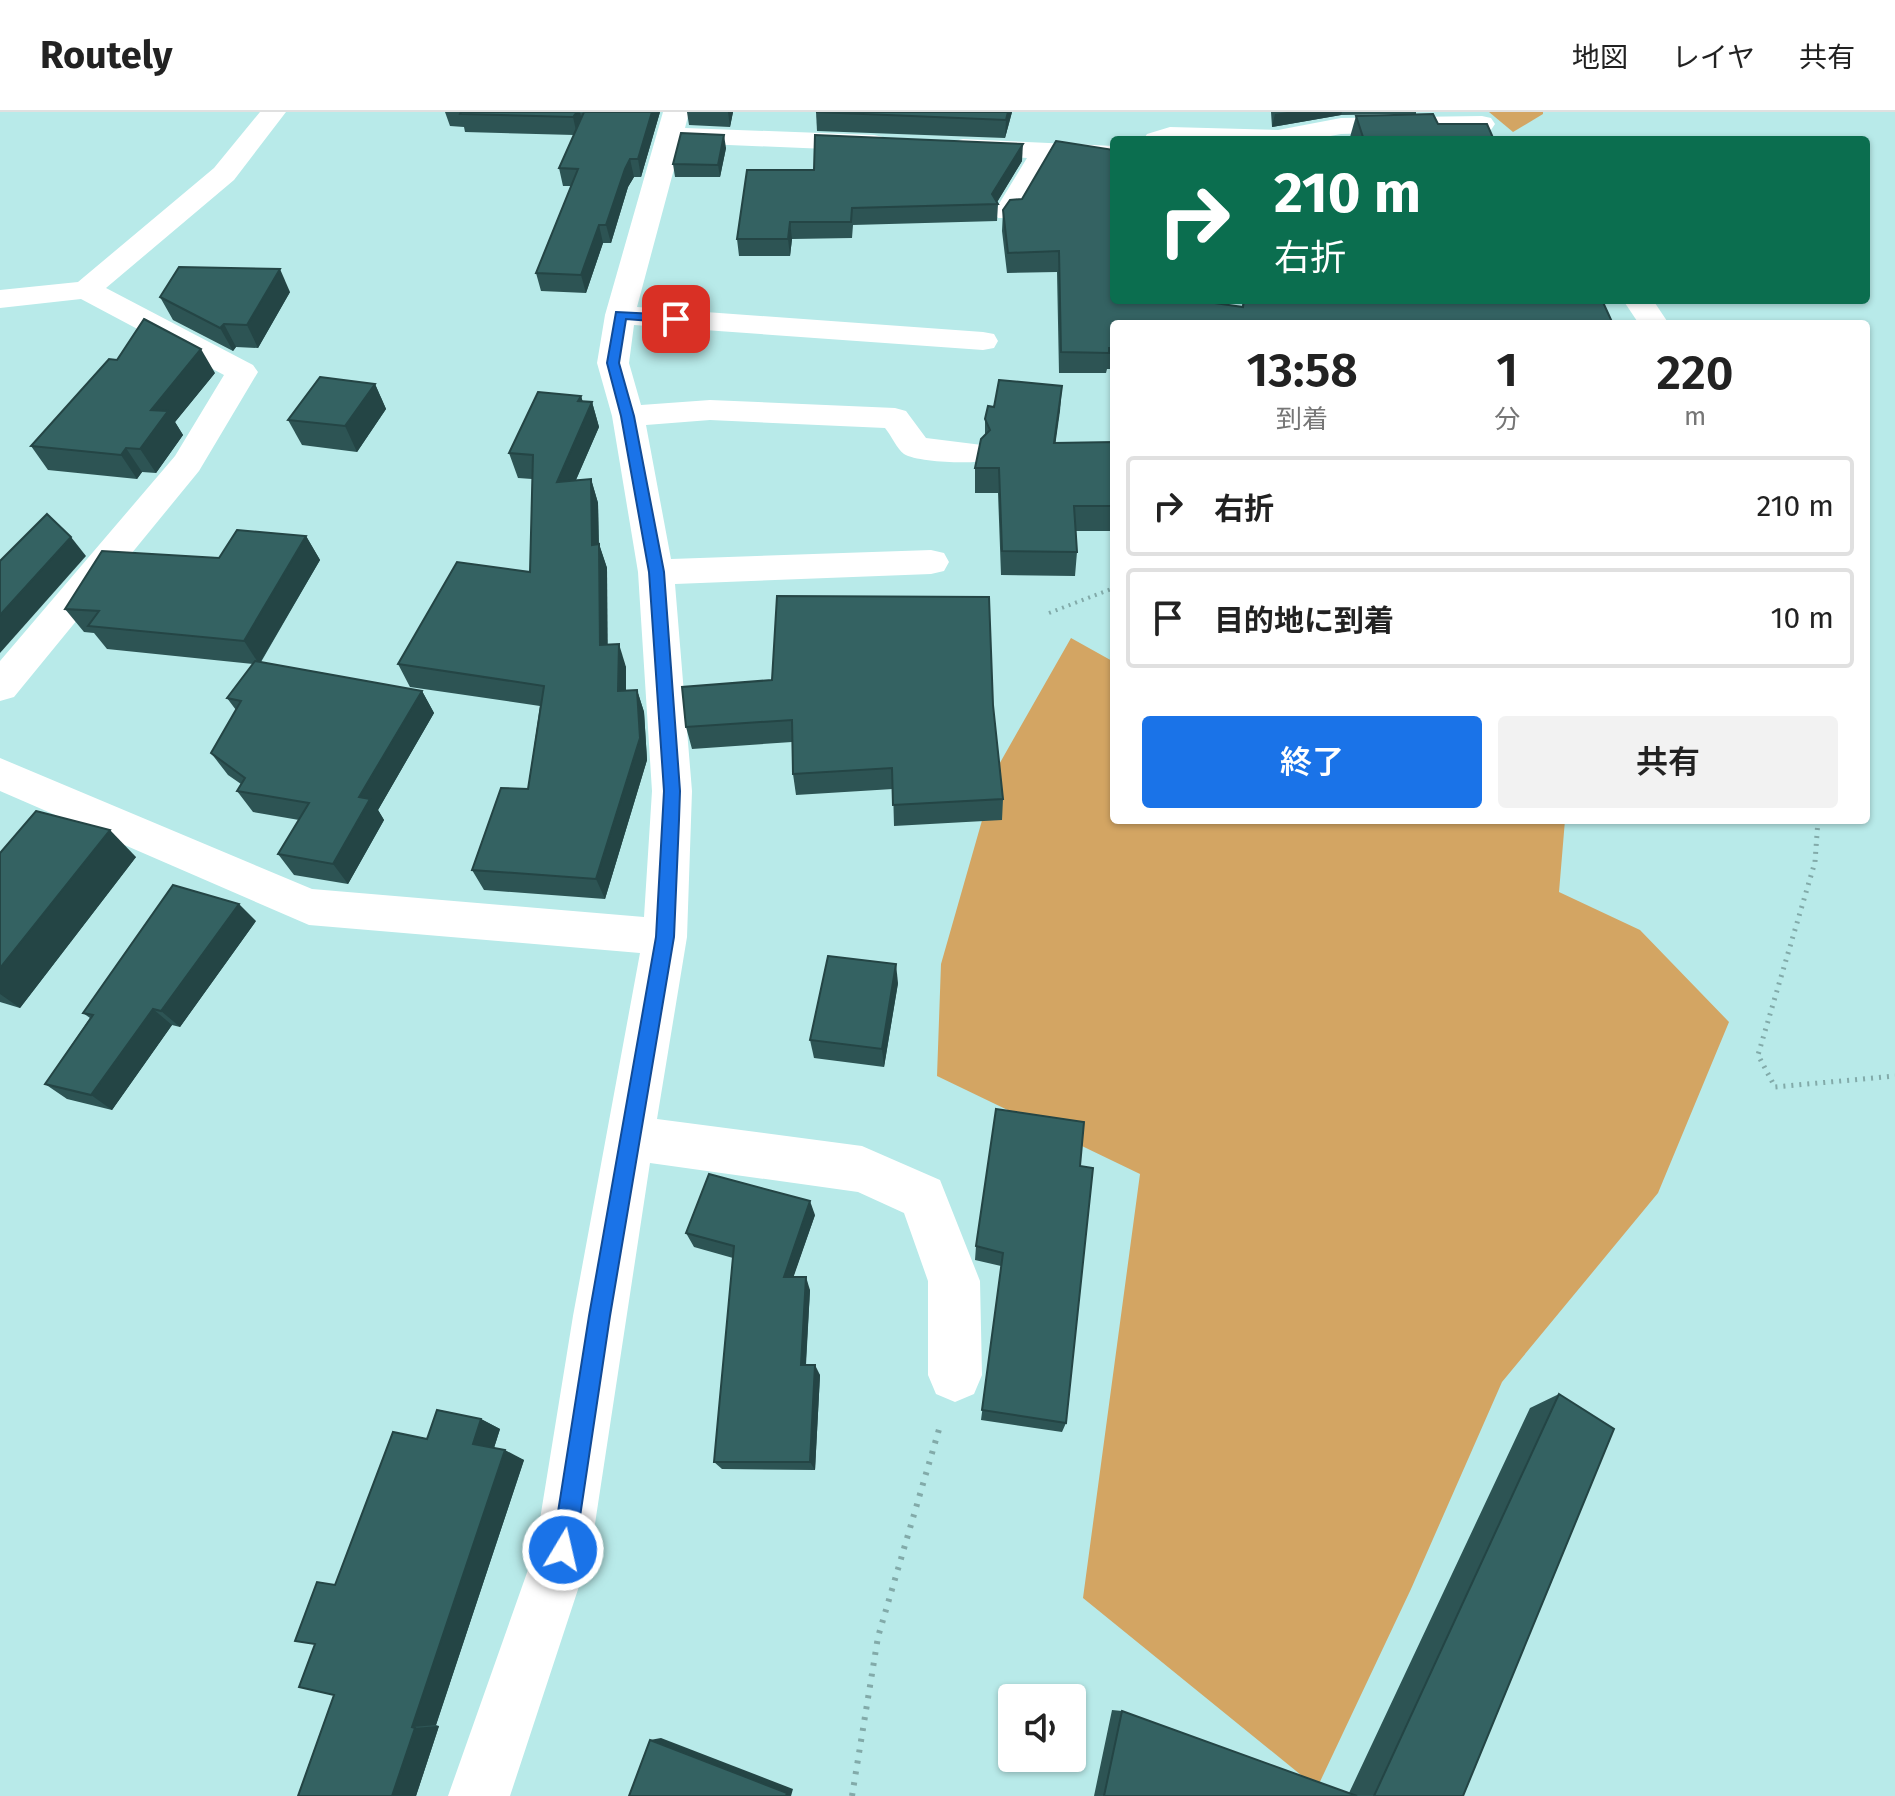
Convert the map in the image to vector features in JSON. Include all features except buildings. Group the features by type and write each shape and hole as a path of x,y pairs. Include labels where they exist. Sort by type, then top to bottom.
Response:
{"street":[{"path":"86,290 224,174 273,112"},
{"path":"832,142 855,112"},
{"path":"1008,212 1034,149 1026,117"},
{"path":"1284,136 1339,119 1484,125"},
{"path":"479,1796 563,1550 665,937 672,791 656,572 628,416 613,363 620,315 672,124 832,142 896,144"},
{"path":"1167,136 1206,136"},
{"path":"943,146 1110,155"},
{"path":"0,299 86,290 242,372 187,463 0,687"},
{"path":"620,315 983,341"},
{"path":"628,416 710,410 895,418 916,447 970,453"},
{"path":"656,572 931,562"},
{"path":"0,774 309,907 665,937"},
{"path":"630,1138 862,1169 923,1197 954,1281 955,1375"}],"path":[{"path":"1049,613 1110,590"},
{"path":"1818,824 1815,862 1758,1055 1775,1087 1895,1076"},
{"path":"852,1796 878,1637 955,1375"}],"shaded area":[{"path":"1489,112 1543,112 1543,114 1513,132"},
{"path":"1071,638 1110,660 1110,824 1565,824 1559,892 1640,930 1729,1022 1658,1193 1502,1382 1411,1589 1317,1788 1083,1598 1140,1174 937,1076 941,964 997,768"}],"route":[{"path":"563,1550 599,1316 665,937 671,820 672,791 656,572 628,416 613,363 620,315 676,319"}]}
